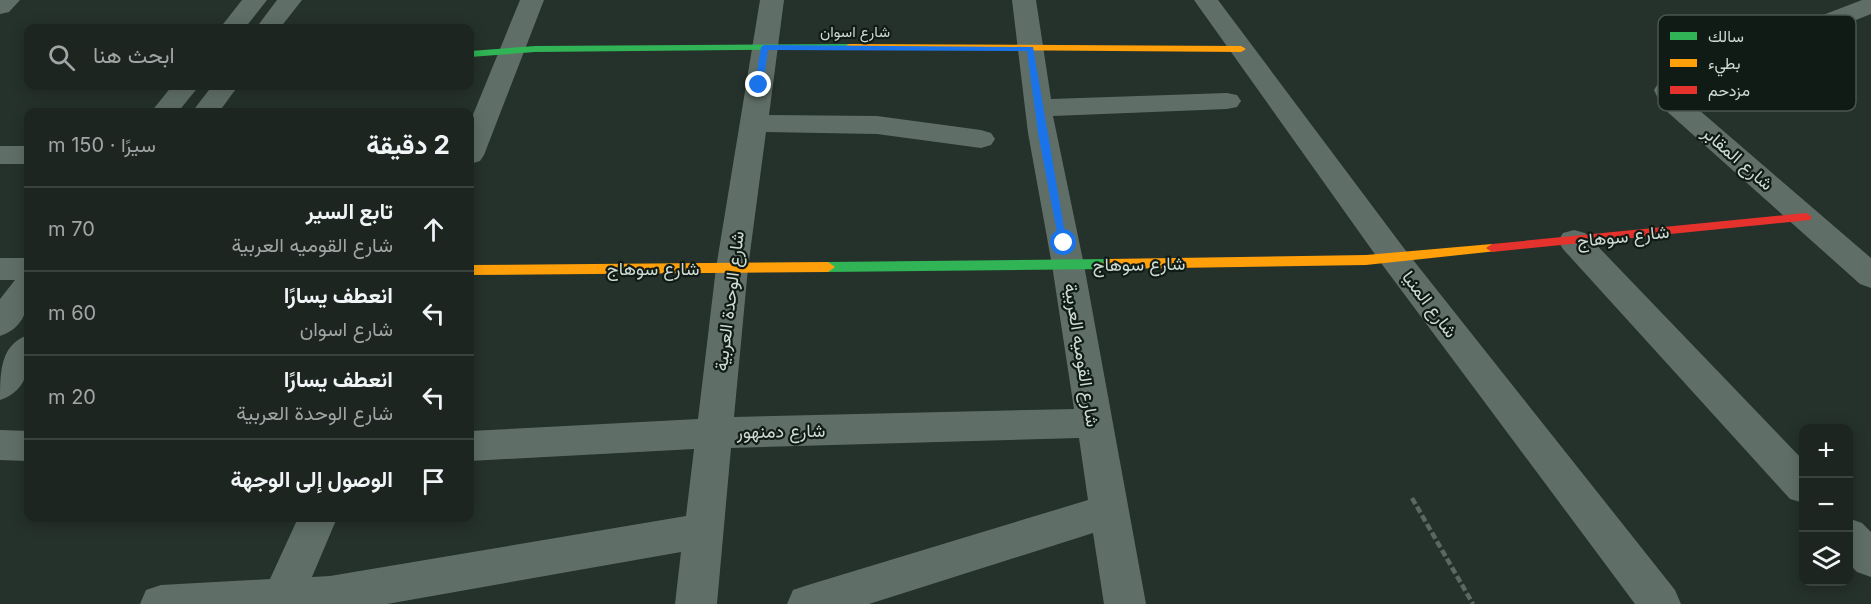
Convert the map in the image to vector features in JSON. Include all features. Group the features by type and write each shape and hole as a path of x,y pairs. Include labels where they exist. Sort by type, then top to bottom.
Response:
{"street":[{"path":"0,7 8,0"},
{"path":"235,24 255,0"},
{"path":"271,24 290,0"},
{"path":"474,145 532,0"},
{"name":"شارع الوحدة العربية","path":"696,604 732,268 772,0"},
{"name":"شارع القوميه العربية","path":"1024,0 1039,108 1125,604"},
{"name":"شارع المنيا","path":"1206,0 1395,259 1660,604"},
{"name":"شارع المقابر","path":"1845,15 1871,5"},
{"name":"شارع اسوان","path":"474,54 513,50 764,47 1241,49"},
{"path":"167,108 183,90"},
{"path":"208,108 222,90"},
{"path":"1039,108 1227,101"},
{"name":"شارع المقابر","path":"1684,111 1871,276"},
{"path":"753,123 877,125 981,139"},
{"path":"0,155 24,155"},
{"name":"شارع سوهاج","path":"474,270 1068,265 1395,259 1806,217"},
{"path":"1574,241 1799,483"},
{"path":"0,269 24,269"},
{"path":"0,322 24,292"},
{"path":"0,386 24,353"},
{"name":"شارع دمنهور","path":"474,446 714,433 1093,423"},
{"path":"0,445 24,446"},
{"path":"808,604 1108,512"},
{"path":"281,601 315,522"},
{"path":"161,604 281,601 330,595 704,530"},
{"path":"1853,540 1871,559"}],"path":[{"path":"1412,498 1473,604"}],"traffic: fast":[{"path":"474,54 535,49 849,47"},
{"path":"828,267 1108,264"}],"traffic: slow":[{"path":"849,47 1241,49"},
{"path":"1108,264 1366,260 1492,248"},
{"path":"474,270 828,267"}],"traffic: jam":[{"path":"1492,248 1806,217"}],"route":[{"path":"759,85 764,47 1030,48 1042,133 1064,243"}]}
